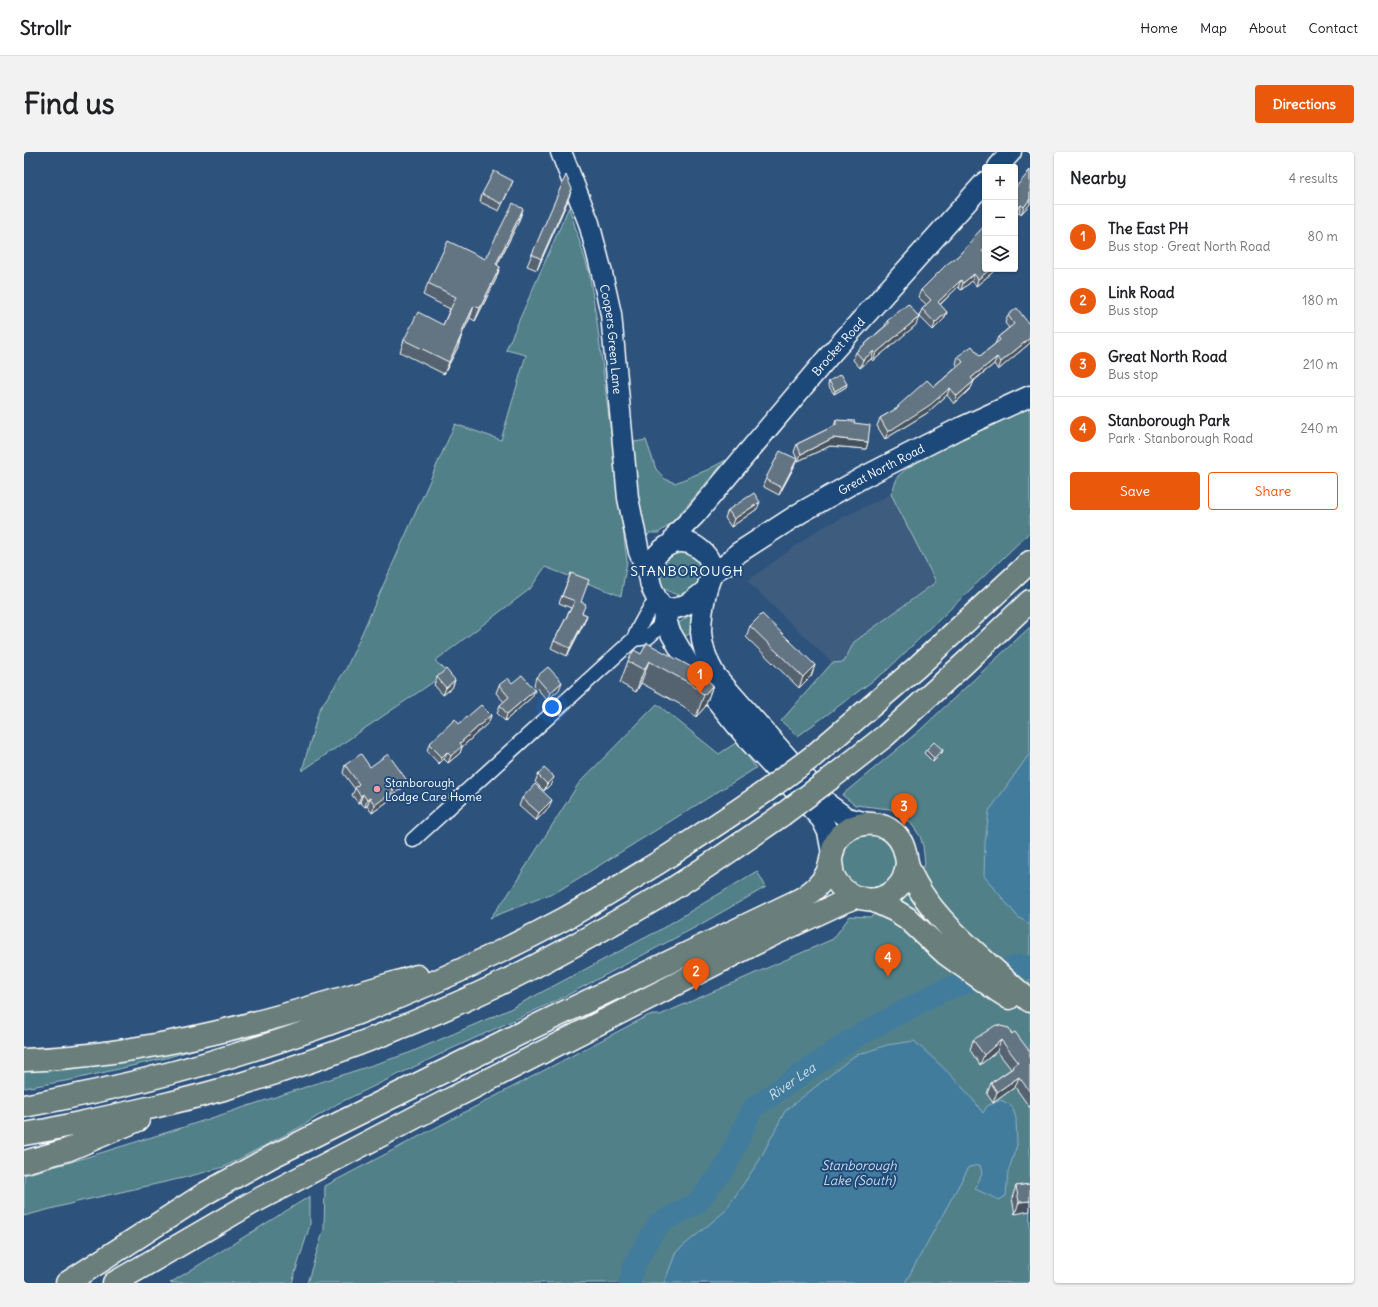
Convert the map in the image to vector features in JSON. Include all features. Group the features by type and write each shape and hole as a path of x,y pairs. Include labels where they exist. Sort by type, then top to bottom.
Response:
{"main road":[{"name":"Coopers Green Lane","path":"561,152 589,223 611,314 628,498 639,552 649,575"},
{"path":"1001,164 1011,152"},
{"name":"Brocket Road","path":"667,546 678,532 695,515 828,357 982,185"},
{"name":"Great North Road","path":"709,582 738,553 800,512 862,478 958,429 1030,396"},
{"path":"695,515 692,526 700,550"},
{"path":"635,533 648,542 667,546 684,542 700,550 709,559 709,582 702,610 702,640 707,662 715,675 830,805 847,818 877,824 886,827 894,833 905,849 907,862 920,891 933,910 1005,988 1030,1008"},
{"path":"667,546 656,556 649,575 662,606 669,630 688,663 704,685 750,742 822,820 828,832 834,877 842,889 894,910 908,918 946,954 1030,1001"},
{"path":"700,550 738,553"},
{"path":"24,1106 145,1080 253,1050 399,997 498,952 567,917 633,878 726,819 812,757 916,668 1030,562"},
{"path":"662,606 681,607 692,601 709,582"},
{"path":"24,1134 187,1098 243,1083 330,1053 416,1020 493,987 581,942 665,893 717,860 782,815 830,779 885,736 1030,601"},
{"path":"67,1283 206,1193 271,1157 548,1020 801,899 820,884 827,872 835,844 841,836 848,829 867,823"},
{"path":"114,1283 250,1204 433,1108 768,937 843,902 888,895 900,884 904,876 907,862"},
{"path":"24,1060 72,1058 154,1046 203,1036 279,1017 498,952"},
{"path":"24,1162 67,1150 187,1098"}],"street":[{"path":"413,840 634,639 648,637 659,627 662,606"}],"shaded area":[{"path":"891,494 936,582 854,642 844,662 832,663 747,581 819,529"}],"green space":[{"path":"569,207 589,272 597,322 627,561 621,596 545,567 530,589 435,661 448,672 302,771 319,710 346,669 455,424 501,440 526,355 506,350"},
{"path":"1030,405 1030,532 886,671 798,736 781,721 832,663 844,662 854,642 936,582 891,494 898,476 919,458"},
{"path":"646,440 656,469 665,479 675,483 707,470 726,460 671,524 658,533 649,533 648,536 643,531 629,443"},
{"path":"682,550 698,559 703,570 700,582 689,592 681,595 671,593 663,587 658,578 658,574 665,556"},
{"path":"694,612 694,632 681,638 676,625"},
{"path":"1030,627 1030,1283 307,1283 324,1229 325,1186 649,1015 660,1015 833,939 850,916 870,917 897,902 909,888 925,864 920,836 910,822 890,809 855,805 842,795 919,731"},
{"path":"657,704 719,754 737,742 756,768 558,891 490,918 507,896 579,783"},
{"path":"869,834 884,839 892,847 897,862 892,877 884,885 869,890 854,885 846,877 841,862 846,847 854,839"},
{"path":"757,871 766,887 694,928 560,999 337,1104 302,1126 224,1167 24,1216 24,1175 181,1128 409,1053 506,1011 656,932"},
{"path":"253,1032 166,1058 71,1080 24,1088 24,1067"},
{"path":"310,1196 310,1225 292,1283 170,1283"}],"water":[{"path":"1030,753 1030,925 1018,917 984,876 985,843 989,811"},
{"name":"Stanborough Lake (South)","path":"914,1041 942,1066 976,1103 983,1113 987,1106 1001,1100 1012,1106 1016,1118 1017,1145 1008,1172 1006,1196 999,1200 975,1189 982,1174 980,1165 969,1167 905,1283 664,1283 676,1252 725,1211 759,1161 785,1111 854,1056 887,1045"}],"building":[{"path":"1030,170 1030,199 1024,207 1021,205 1018,208 1018,185"},
{"path":"494,171 513,181 502,204 482,194"},
{"path":"566,175 572,189 541,259 532,254"},
{"path":"513,203 523,209 496,264 500,267 480,308 474,306 449,362 404,340 418,312 443,325 456,297 428,283 448,241 485,259"},
{"path":"982,228 982,272 987,272 978,279 974,274 963,283 961,280 938,302 947,312 935,323 922,309 931,300 921,290 947,264 958,256 974,239 973,238"},
{"path":"908,304 919,317 876,353 874,351 863,360 856,352 889,323 887,321"},
{"path":"1017,308 1028,323 1030,321 1030,338 1001,362 997,357 971,378 974,381 957,396 950,388 930,405 888,432 880,418 899,407 898,406 927,380 934,387 963,362 958,356 972,346 980,356 1000,340 998,337 1014,324 1008,315"},
{"path":"841,374 847,384 835,391 829,381"},
{"path":"836,420 855,421 854,423 870,425 868,442 833,438 801,454 797,444 836,425"},
{"path":"780,451 797,459 782,488 767,480 767,476"},
{"path":"754,493 760,502 734,519 728,510"},
{"path":"571,573 589,580 581,602 586,604 582,613 587,615 570,648 554,641 575,601 562,596"},
{"path":"762,614 815,665 803,677 750,626"},
{"path":"647,643 695,669 713,685 704,695 691,684 649,661 644,670 628,661 634,650 641,654"},
{"path":"548,667 562,682 550,693 536,677"},
{"path":"446,669 455,680 446,688 437,677"},
{"path":"522,675 535,690 507,714 500,705 509,697 499,685 508,678 512,683"},
{"path":"481,705 491,715 460,743 462,746 451,756 447,752 442,757 429,744 455,719 459,724"},
{"path":"934,742 943,750 934,758 926,750"},
{"name":"Stanborough Lodge Care Home","path":"361,754 370,767 388,754 406,779 392,790 394,791 375,805 370,798 367,800 363,794 361,796 355,788 359,784 345,765"},
{"path":"544,768 554,777 547,784 538,775"},
{"path":"535,784 552,800 539,813 522,798"},
{"path":"996,1025 1009,1028 1011,1034 1015,1032 1030,1052 1030,1092 1019,1077 997,1092 991,1083 1013,1068 1012,1067 1018,1062 1001,1040 984,1055 973,1040"},
{"path":"1030,1184 1030,1201 1019,1202 1016,1186"}],"waterway":[{"name":"River Lea","path":"630,1283 634,1265 659,1223 697,1203 726,1166 753,1108 854,1038 939,992 1020,965 1030,968"}],"place":[{"name":"The East PH","path":"700,694"},
{"name":"Stanborough Lodge Care Home","path":"377,789"},
{"name":"Great North Road","path":"904,826"},
{"name":"Stanborough Park","path":"888,977"},
{"name":"Link Road","path":"696,991"}],"district":[{"name":"STANBOROUGH","path":"687,571"}]}
